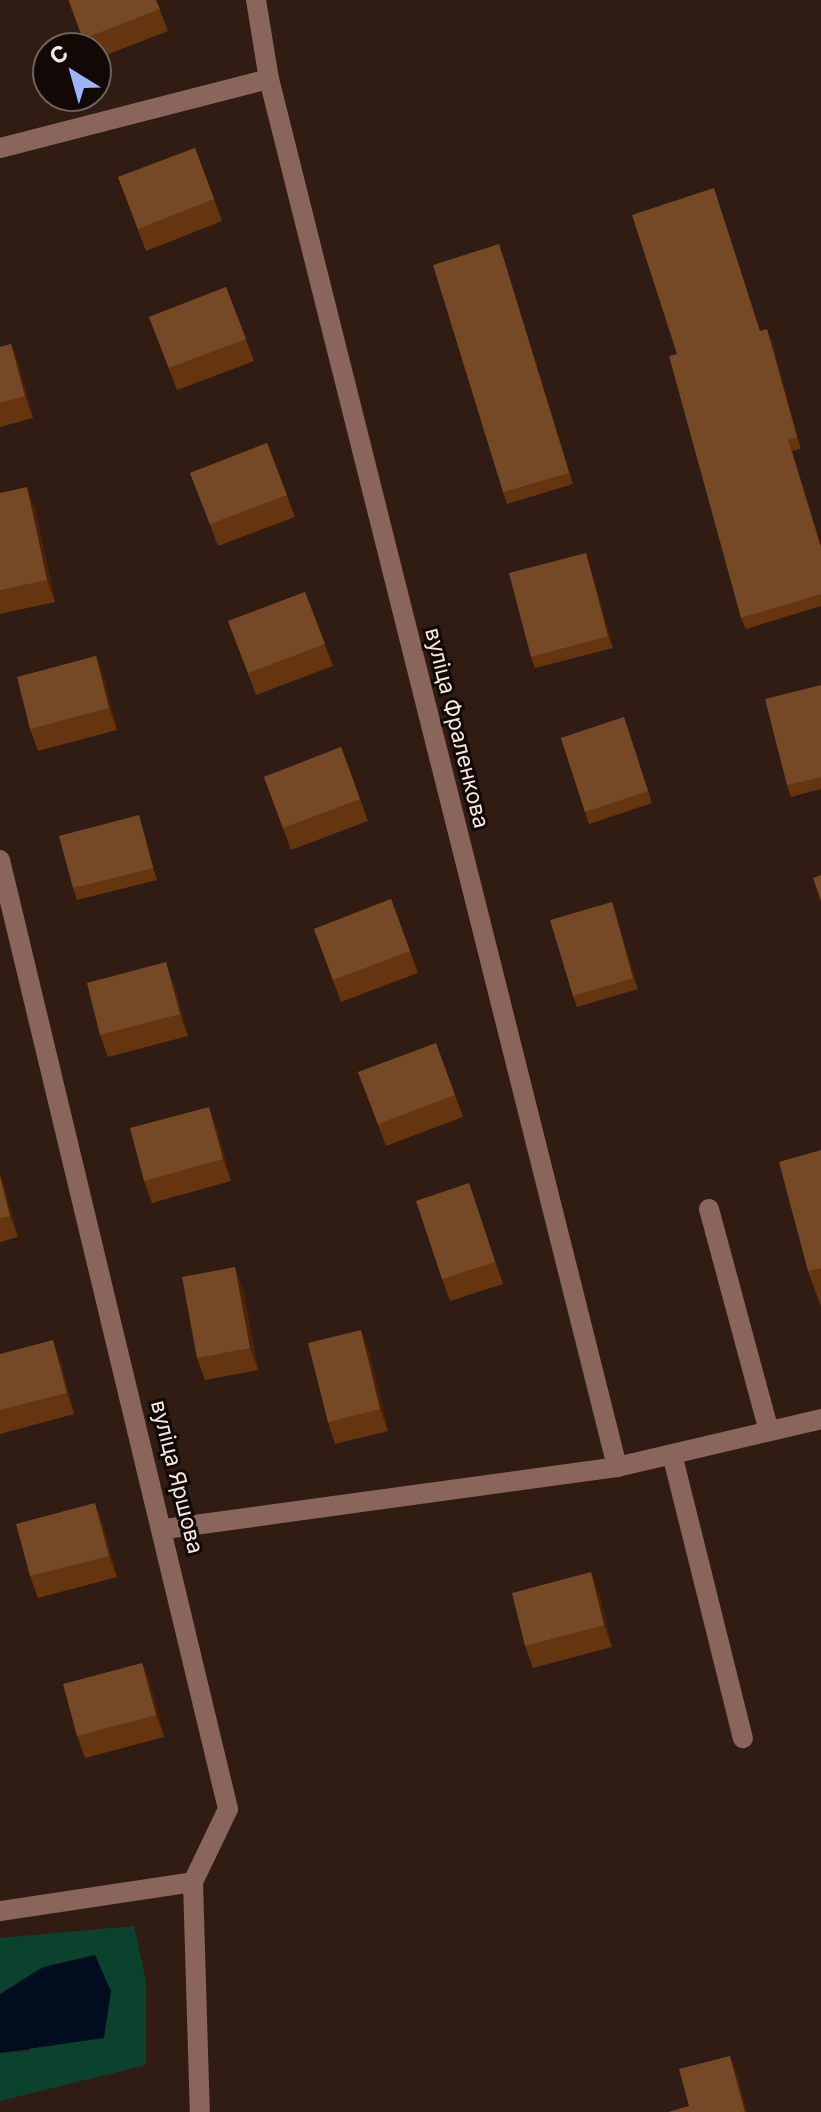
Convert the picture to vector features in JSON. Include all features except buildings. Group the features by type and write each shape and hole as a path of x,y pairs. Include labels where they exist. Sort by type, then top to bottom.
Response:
{"street":[{"name":"вуліца Фраленкова","path":"256,0 269,79 617,1467"},
{"path":"0,148 269,79"},
{"name":"вуліца Яршова","path":"0,860 165,1529 228,1809 193,1882 199,2110"},
{"path":"709,1209 769,1431"},
{"path":"165,1529 617,1467 821,1419"},
{"path":"672,1454 743,1738"},
{"path":"0,1911 193,1882"}],"green space":[{"path":"134,1926 146,1981 146,2065 0,2101 0,2053 30,2051 0,1994 0,1938"}],"water":[{"path":"95,1955 111,1991 104,2038 0,2053 0,1994 43,1967"}]}
